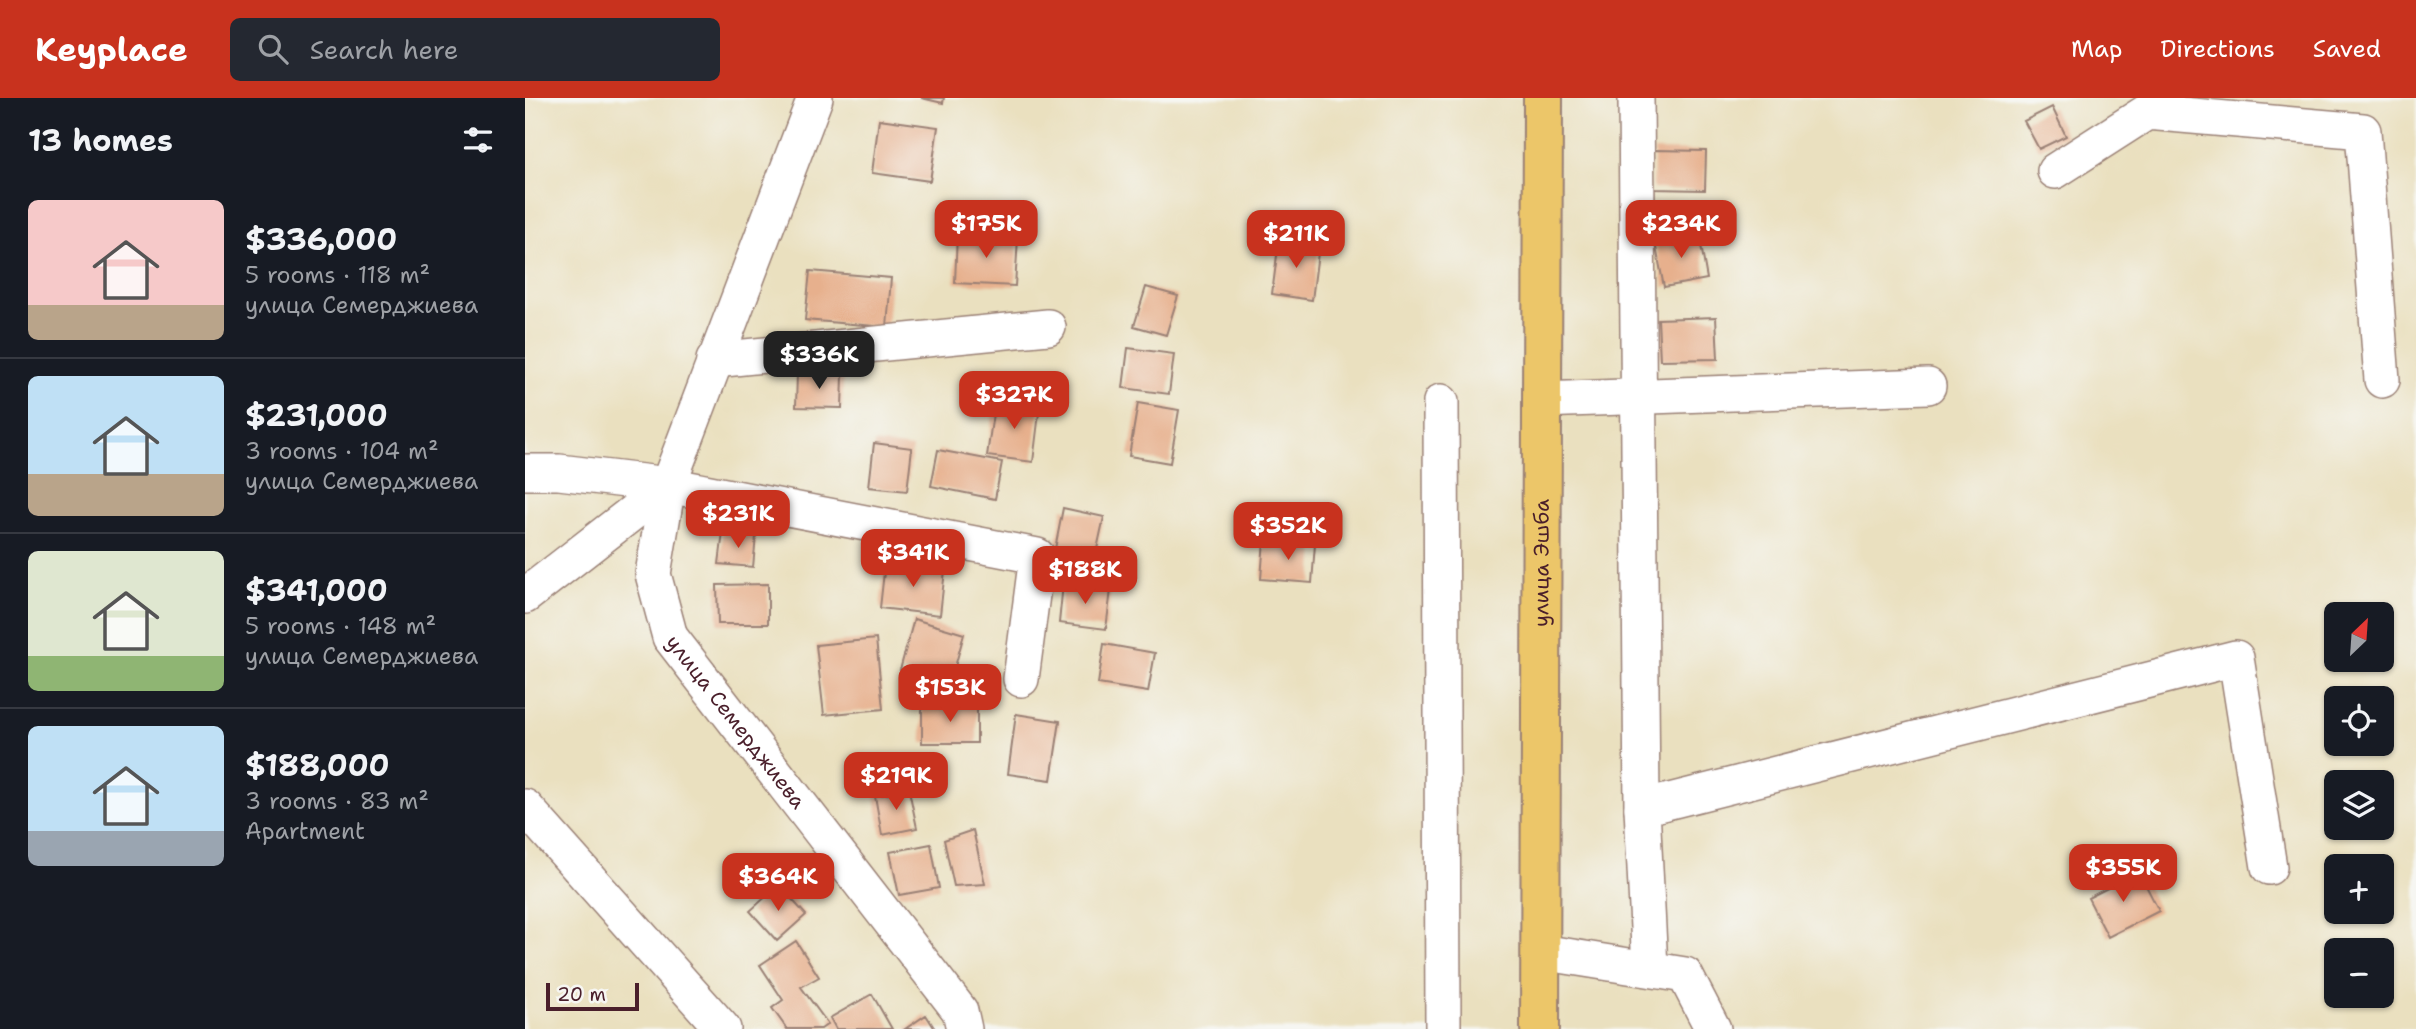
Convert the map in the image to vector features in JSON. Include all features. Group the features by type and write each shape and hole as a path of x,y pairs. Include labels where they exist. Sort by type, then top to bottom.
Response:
{"highway":[{"name":"улица Эшба","path":"1540,1029 1543,98"}],"street":[{"name":"улица Семерджиева","path":"815,98 668,485 653,574 670,637 960,1011 964,1029"},
{"path":"1636,98 1642,808 1650,968"},
{"path":"2055,170 2147,105 2363,131 2382,380"},
{"path":"714,360 1048,327"},
{"path":"1541,400 1928,386"},
{"path":"1441,402 1443,1029"},
{"path":"525,472 559,472 668,485 1037,556 1021,679"},
{"path":"525,596 668,485"},
{"path":"1642,808 2236,659 2269,867"},
{"path":"525,807 723,1029"},
{"path":"1541,952 1685,975 1713,1029"}],"building":[{"path":"921,98 944,98 943,103"},
{"path":"2052,107 2066,136 2039,149 2024,121"},
{"path":"879,119 938,127 930,181 872,173"},
{"path":"1654,150 1706,151 1705,190 1653,189"},
{"path":"957,234 1018,238 1015,286 955,283"},
{"path":"1699,234 1707,279 1664,287 1655,242"},
{"path":"1279,240 1319,245 1312,300 1272,294"},
{"path":"810,271 891,278 887,327 805,320"},
{"path":"1146,287 1178,296 1166,335 1134,326"},
{"path":"1716,317 1718,359 1660,360 1658,319"},
{"path":"1128,348 1174,354 1169,394 1123,388"},
{"path":"797,374 843,375 842,408 796,407"},
{"path":"995,399 1040,405 1033,462 987,456"},
{"path":"1138,403 1179,410 1170,463 1129,456"},
{"path":"874,443 912,448 907,491 869,487"},
{"path":"938,450 1002,462 995,499 931,486"},
{"path":"1063,508 1104,517 1094,563 1054,554"},
{"path":"723,532 756,536 753,567 719,564"},
{"path":"1264,540 1315,544 1312,583 1261,579"},
{"path":"885,563 945,570 940,615 880,608"},
{"path":"768,584 768,624 718,624 717,585"},
{"path":"1063,584 1111,590 1106,629 1059,623"},
{"path":"914,619 964,634 950,685 900,670"},
{"path":"876,639 883,709 824,715 816,645"},
{"path":"1104,644 1155,653 1148,692 1098,684"},
{"path":"977,704 977,743 922,743 922,705"},
{"path":"1016,714 1060,721 1051,780 1008,774"},
{"path":"909,790 917,828 882,835 875,796"},
{"path":"973,830 985,884 954,886 944,840"},
{"path":"931,844 939,888 899,895 890,852"},
{"path":"2139,872 2159,911 2108,937 2088,898"},
{"path":"779,885 806,915 777,941 750,911"},
{"path":"796,941 819,977 801,987 828,1024 821,1029 787,1029 772,1008 783,1000 760,965"},
{"path":"872,994 892,1029 836,1029 830,1018"},
{"path":"926,1015 935,1029 905,1029"}]}
